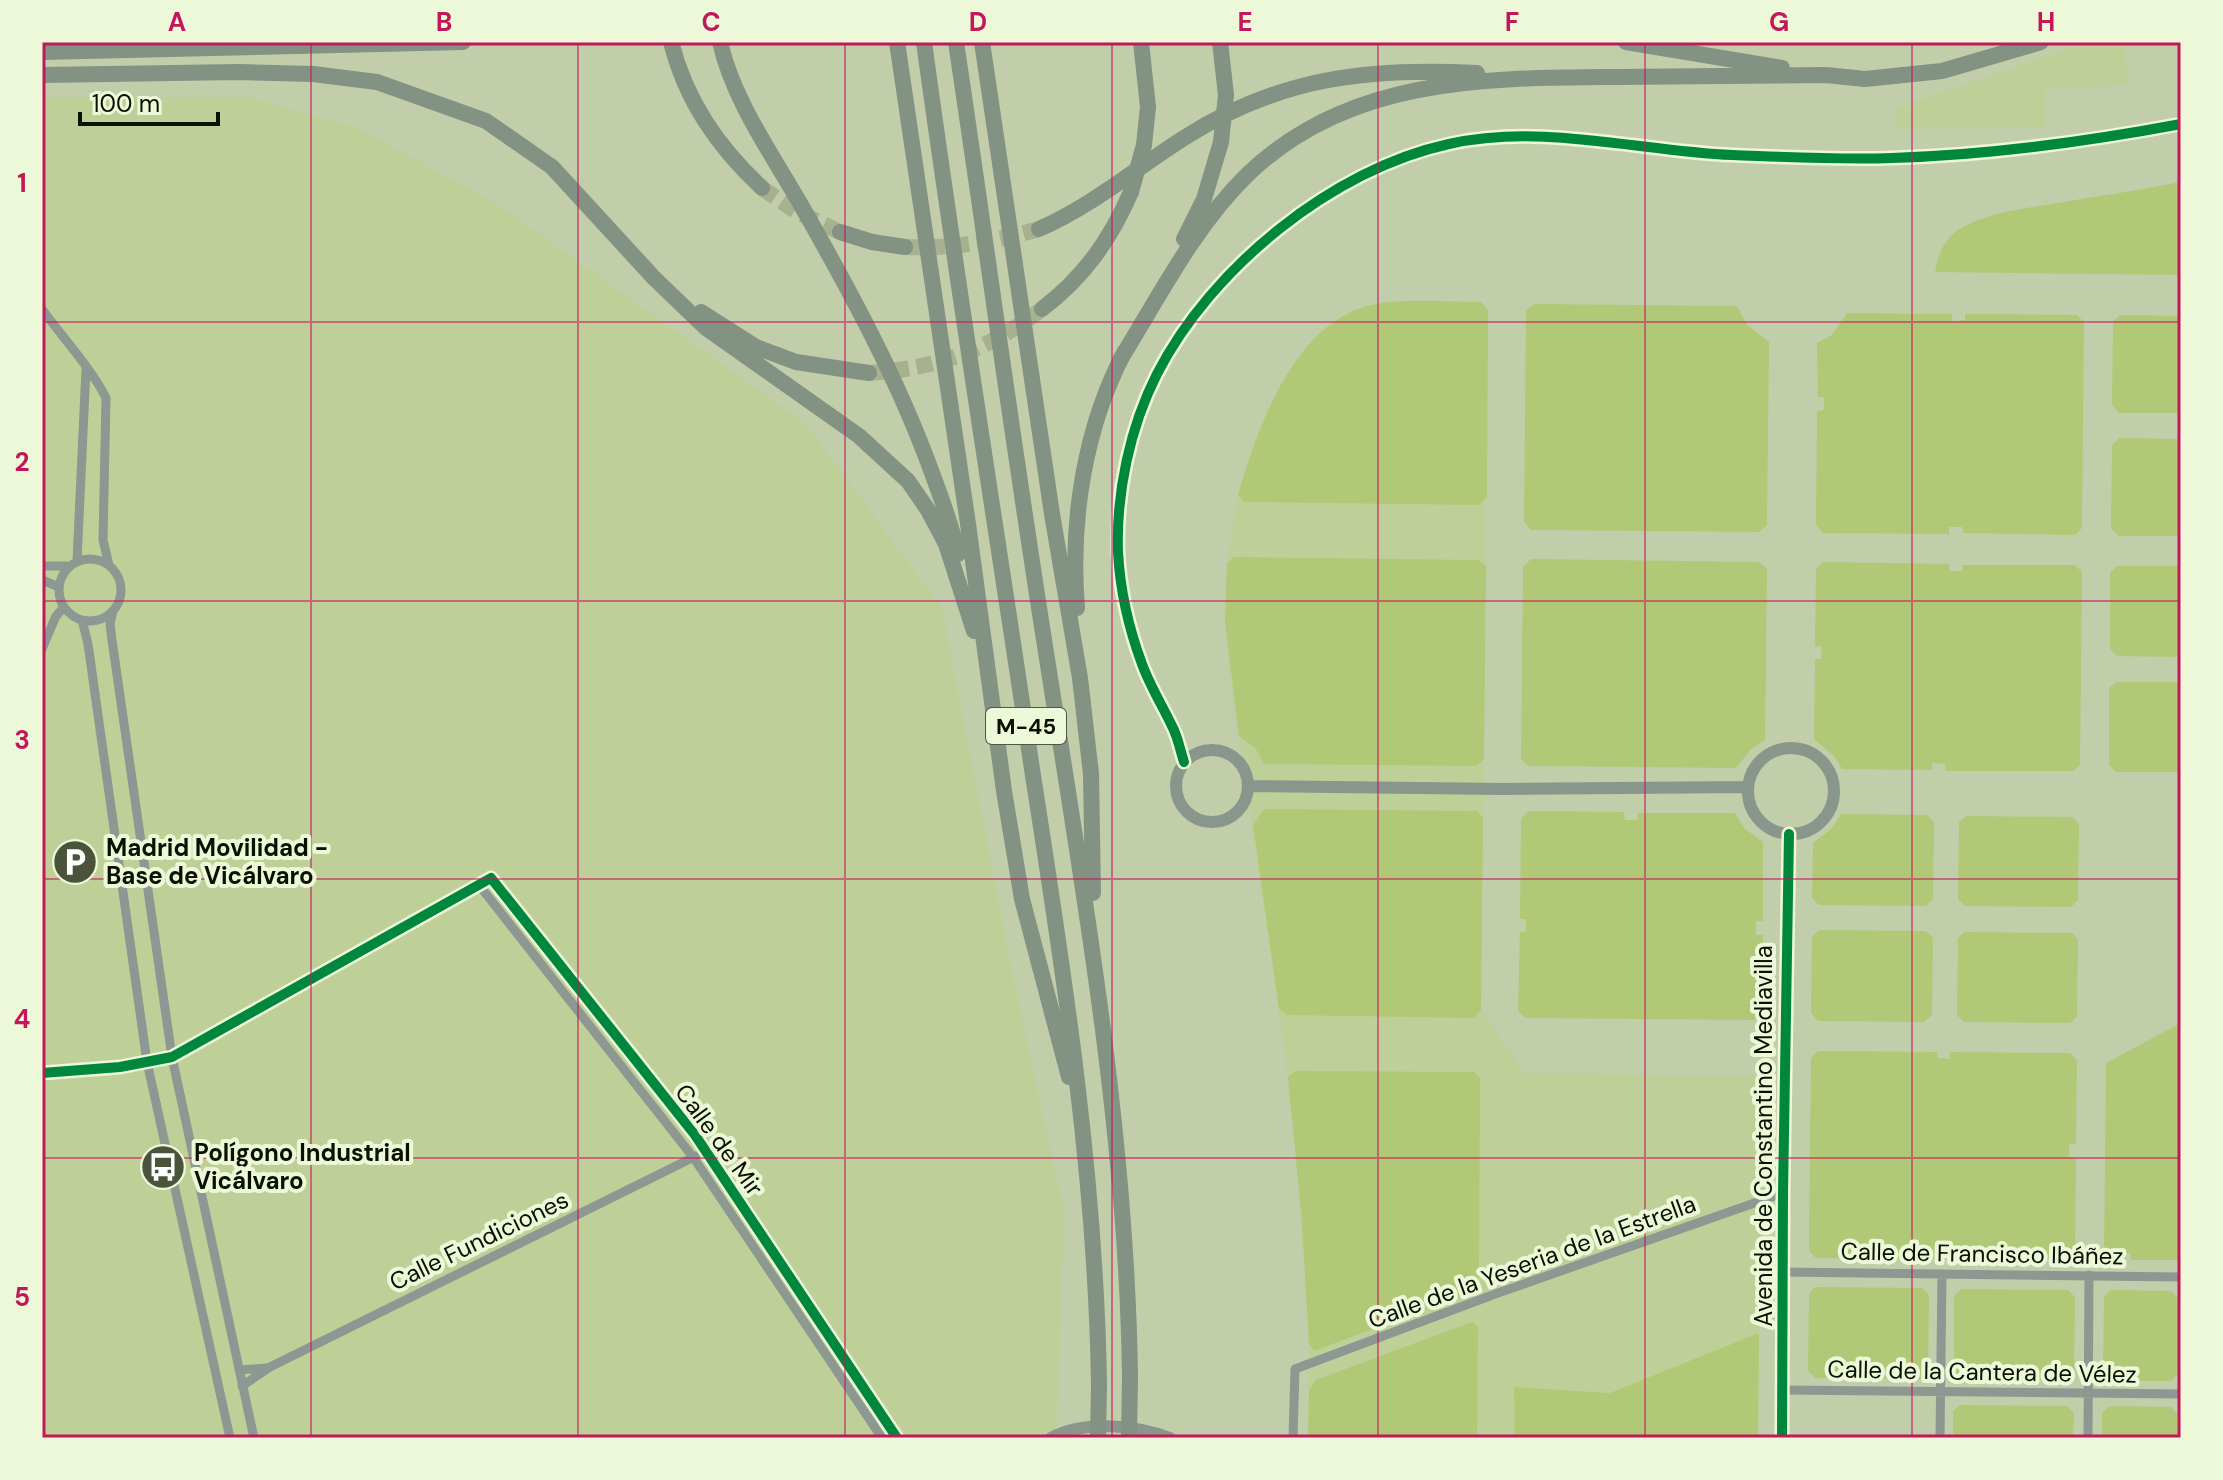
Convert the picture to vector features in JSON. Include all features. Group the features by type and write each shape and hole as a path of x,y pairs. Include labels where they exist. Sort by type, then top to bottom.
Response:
{"highway":[{"path":"42,52 463,42"},
{"path":"671,42 682,79 709,130 762,188"},
{"path":"720,42 736,86 842,277 920,438 953,530 996,742 1022,899 1069,1079 1079,1095"},
{"path":"897,42 964,492 996,742"},
{"name":"M-45","path":"924,42 993,526 1070,1012 1098,1307 1098,1438"},
{"name":"M-45","path":"956,42 1111,1091 1129,1306 1129,1438"},
{"path":"982,42 1080,678 1091,774 1093,899 1089,926"},
{"path":"1042,309 1066,291 1101,251 1119,221 1131,192 1144,145 1148,107 1146,66 1141,42"},
{"path":"1080,678 1076,591 1084,469 1096,421 1120,360 1204,199 1221,142 1226,95 1220,42"},
{"path":"1626,42 1865,79 1942,71 2041,42"},
{"path":"1039,229 1066,218 1184,137 1236,107 1273,94 1320,81 1377,72 1419,70 1558,78"},
{"path":"42,75 313,74 377,82 486,121 552,167 654,278 706,328 859,436 908,481 946,544 974,631"},
{"path":"1120,360 1202,228 1249,173 1292,139 1359,105 1438,84 1558,78 1826,75"},
{"path":"840,232 872,242 905,247"},
{"path":"654,278 756,347 796,362 869,373"}],"street":[{"path":"1184,762 1174,729 1142,665 1129,623 1122,583 1118,551 1120,496 1135,428 1156,375 1184,329 1218,288 1254,252 1291,222 1363,174 1407,156 1452,143 1501,138 1550,137 1724,154 1892,158 2050,146 2181,124"},
{"path":"42,309 97,380 106,398 103,540 109,565"},
{"path":"86,369 73,564 62,575 59,587 64,607 82,620 98,620 113,611"},
{"path":"42,566 73,564 93,558 109,565 118,574 121,586 120,599 110,624 172,1057 254,1438"},
{"path":"42,580 59,587"},
{"path":"42,649 56,616 64,607"},
{"path":"82,620 88,644 147,1062 230,1438"},
{"path":"1174,729 1199,751"},
{"path":"1802,748 1826,764 1833,776 1835,790 1827,816 1817,826 1789,834 1764,824 1755,814 1748,787 1757,764 1777,750 1802,748"},
{"path":"1219,750 1237,759 1247,776 1245,800 1232,815 1212,822 1195,818 1177,798 1176,779 1184,762 1199,751 1219,750"},
{"path":"1248,786 1503,789 1748,787"},
{"name":"Avenida de Constantino Mediavilla","path":"1782,1438 1789,834"},
{"name":"Calle de Mir","path":"882,1438 693,1157 479,885 491,878 706,1151 897,1438"},
{"path":"42,1073 172,1057 479,885"},
{"name":"Calle Fundiciones","path":"242,1386 270,1367 706,1151"},
{"name":"Calle de la Yeseria de la Estrella","path":"1293,1438 1295,1369 1498,1293 1783,1193"},
{"name":"Calle de Francisco Ibáñez","path":"1783,1272 2181,1277"},
{"path":"1940,1438 1942,1274"},
{"path":"2088,1438 2089,1275"},
{"name":"Calle Fundiciones","path":"239,1370 270,1367"},
{"name":"Calle de la Cantera de Vélez","path":"1783,1390 2181,1394"},
{"path":"1051,1438 1078,1428 1114,1428 1142,1429 1170,1438"}],"shaded area":[{"path":"2089,42 2124,42 2128,85 2046,89 2045,127 1896,129 1896,108"},
{"path":"249,97 360,129 499,205 806,424 942,608 1014,983 1064,1211 1056,1438 42,1438 42,98"},
{"path":"2181,182 2181,275 1935,272 1940,252 1951,236 1982,219 2025,208"},
{"path":"1481,302 1488,310 1481,1009 1525,1073 1755,1076 1762,1082 1758,1438 1308,1438 1309,1344 1296,1147 1230,676 1225,622 1227,564 1238,495 1255,444 1288,375 1317,334 1349,313 1378,303"},
{"path":"1481,302 1488,310 1487,497 1479,505 1244,502 1238,495 1267,412 1281,384 1317,336 1339,319 1376,304"},
{"path":"1534,304 1737,306 1747,325 1769,342 1767,525 1759,532 1531,530 1524,522 1526,310"},
{"path":"1847,313 1952,314 1952,321 1965,320 1965,314 2077,315 2084,322 2082,528 2075,535 1963,533 1962,527 1949,527 1949,534 1823,533 1816,525 1817,411 1824,410 1824,397 1818,397 1817,343 1832,335"},
{"path":"2120,315 2181,316 2180,413 2119,413 2112,405 2113,322"},
{"path":"2119,438 2181,439 2179,536 2118,536 2111,528 2112,445"},
{"path":"1234,557 1478,560 1486,566 1484,759 1476,766 1264,764 1256,749 1239,736 1225,622 1227,564"},
{"path":"1531,559 1759,562 1767,569 1765,740 1752,748 1736,768 1528,766 1521,759 1523,567"},
{"path":"1823,562 1949,564 1950,571 1962,571 1962,565 2075,565 2082,572 2080,765 2073,771 1946,771 1945,764 1932,763 1932,770 1842,769 1835,757 1814,739 1815,659 1822,659 1821,646 1815,646 1816,569"},
{"path":"2117,566 2179,566 2181,654 2178,657 2117,656 2110,649 2110,573"},
{"path":"2117,682 2178,682 2181,685 2181,768 2177,772 2116,772 2109,765 2109,688"},
{"path":"1264,809 1477,811 1483,818 1481,1010 1474,1018 1287,1015 1279,1009 1253,825"},
{"path":"1528,811 1624,812 1625,820 1638,820 1638,813 1735,813 1745,829 1763,842 1763,921 1756,921 1756,935 1763,935 1763,1013 1754,1020 1526,1018 1518,1011 1520,932 1526,932 1526,919 1520,919 1521,819"},
{"path":"1841,814 1927,815 1934,822 1933,899 1926,906 1819,905 1812,898 1813,843 1832,828"},
{"path":"1966,816 2073,817 2079,824 2078,900 2071,907 1965,906 1958,899 1959,822"},
{"path":"1819,930 1926,931 1933,938 1932,1015 1924,1022 1818,1021 1811,1013 1812,937"},
{"path":"1965,932 2072,933 2078,939 2077,1016 2070,1023 1964,1022 1957,1015 1958,938"},
{"path":"2181,1025 2181,1260 2131,1260 2130,1253 2118,1254 2118,1260 2111,1260 2104,1253 2106,1063"},
{"path":"1818,1051 1937,1052 1938,1058 1950,1059 1950,1052 2070,1053 2077,1060 2076,1144 2069,1144 2069,1157 2076,1158 2075,1253 2068,1260 1948,1258 1948,1252 1936,1251 1935,1259 1816,1258 1809,1251 1809,1230 1811,1058"},
{"path":"1295,1071 1474,1072 1480,1078 1479,1282 1472,1292 1314,1351 1309,1344 1302,1222 1288,1077"},
{"path":"1815,1287 1922,1288 1929,1295 1928,1372 1921,1379 1815,1378 1808,1371 1809,1294"},
{"path":"1961,1289 2068,1290 2075,1297 2074,1373 2067,1380 1961,1379 1954,1372 1954,1296"},
{"path":"2110,1290 2171,1291 2178,1298 2178,1374 2171,1381 2110,1381 2103,1374 2104,1297"},
{"path":"1472,1322 1478,1327 1477,1438 1308,1438 1309,1390 1316,1380"},
{"path":"1759,1333 1758,1438 1515,1438 1514,1387 1610,1393"},
{"path":"1960,1405 2067,1406 2074,1413 2073,1438 1953,1438 1953,1411"},
{"path":"2110,1406 2171,1407 2177,1414 2177,1438 2102,1438 2102,1413"}],"tunnel":[{"path":"762,188 797,212 840,232"},
{"path":"905,247 972,244 1039,229"},
{"path":"869,373 917,367 960,355 1001,336 1042,309"}],"cycle path":[{"path":"1184,762 1174,730 1142,664 1123,594 1118,552 1119,507 1132,438 1157,374 1180,335 1209,297 1243,261 1320,200 1362,176 1405,157 1484,138 1555,137 1697,153 1872,159 2001,151 2181,124"},
{"path":"1782,1438 1789,834"},
{"path":"42,1073 120,1067 172,1057 491,878 695,1135 897,1438"}],"place":[{"name":"Madrid Movilidad - Base de Vicálvaro","path":"75,862"},
{"name":"Polígono Industrial Vicálvaro","path":"163,1167"}]}
